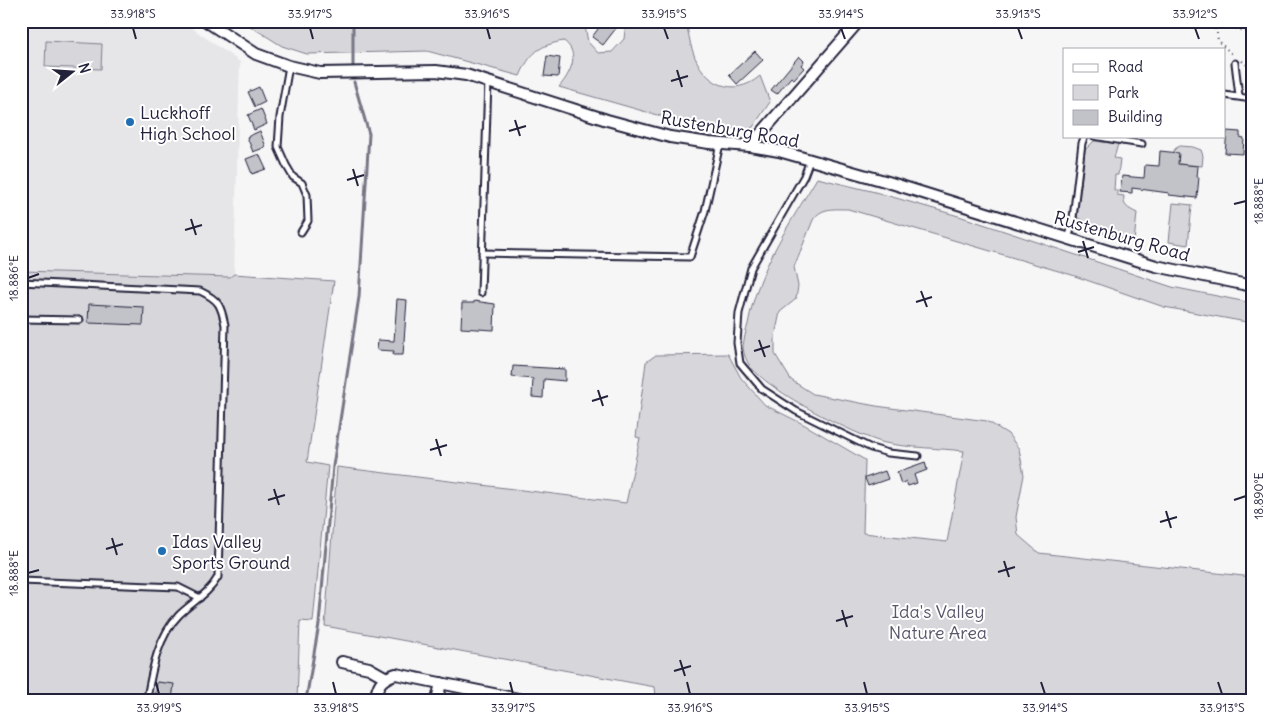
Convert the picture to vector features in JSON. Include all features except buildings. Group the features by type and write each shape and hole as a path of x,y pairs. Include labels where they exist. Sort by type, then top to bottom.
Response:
{"street":[{"name":"Rustenburg Road","path":"206,21 256,54 289,66 320,73 436,71 466,75 607,120 670,137 779,151 978,209 1156,266 1252,286"},
{"path":"750,146 859,21"},
{"path":"342,662 369,668 384,678"},
{"path":"376,696 379,684 384,678 396,674 519,699"},
{"path":"437,700 441,683"}],"lane":[{"path":"1236,64 1239,96"},
{"path":"289,66 280,117 278,146 293,177 302,183 307,195 308,221 301,232"},
{"path":"481,293 488,81"},
{"path":"1226,94 1252,99"},
{"path":"1068,239 1072,226 1082,143 1085,138"},
{"path":"1123,139 1142,144"},
{"path":"482,253 690,257 705,211 720,144"},
{"path":"810,160 804,176 751,268 739,313 737,343 740,363 762,388 796,411 871,448 888,453 918,456"},
{"path":"21,282 200,291 213,296 221,306 225,325 218,577 212,588 178,616 167,632 157,655 147,698"},
{"path":"21,319 80,320"},
{"path":"21,582 178,587 200,598"}],"path":[{"path":"1216,23 1218,41 1224,48"},
{"path":"1226,50 1252,68"}],"shaded area":[{"name":"Luckhoff High School","path":"21,21 182,21 240,62 234,274 230,277 21,271"}],"green space":[{"path":"242,21 584,21 588,42 598,53 612,52 624,39 626,21 685,21 693,52 704,72 711,79 730,87 750,83 760,76 770,102 753,127 747,130 696,124 664,117 559,87 570,70 573,58 569,46 564,41 548,45 536,51 520,76 427,51 307,54 282,46"},
{"path":"46,41 102,44 101,69 45,67"},
{"path":"1094,141 1118,144 1114,158 1120,159 1118,175 1115,175 1114,190 1117,190 1117,195 1124,196 1125,205 1137,213 1134,242 1082,227 1083,221 1077,217 1085,150"},
{"path":"1179,146 1193,147 1201,150 1203,156 1202,166 1178,164 1173,152"},
{"name":"Ida's Valley Nature Area","path":"817,178 875,192 962,217 1172,287 1252,303 1252,323 1164,307 1072,275 848,209 833,209 820,213 813,220 794,267 798,286 796,299 780,312 775,336 775,354 791,380 813,394 876,406 987,421 1008,434 1019,449 1024,475 1016,517 1018,535 1039,553 1252,577 1252,700 661,700 656,696 655,687 325,626 337,467 626,503 640,438 636,437 646,362 656,355 728,354 741,378 765,405 805,425 865,460 863,533 947,542 964,451 905,446 871,439 832,421 788,397 755,372 747,361 743,348 744,341 759,285 776,248"},
{"path":"1173,203 1192,205 1188,245 1169,242"},
{"name":"Idas Valley Sports Ground","path":"21,271 230,277 234,274 334,281 307,462 328,466 313,622 300,621 297,700 21,700"}],"waterway":[{"path":"353,21 353,67"},
{"path":"306,700 319,624 333,466 359,297 369,134 354,82"}],"place":[{"name":"Luckhoff High School","path":"130,122"},
{"name":"Idas Valley Sports Ground","path":"162,551"}]}
